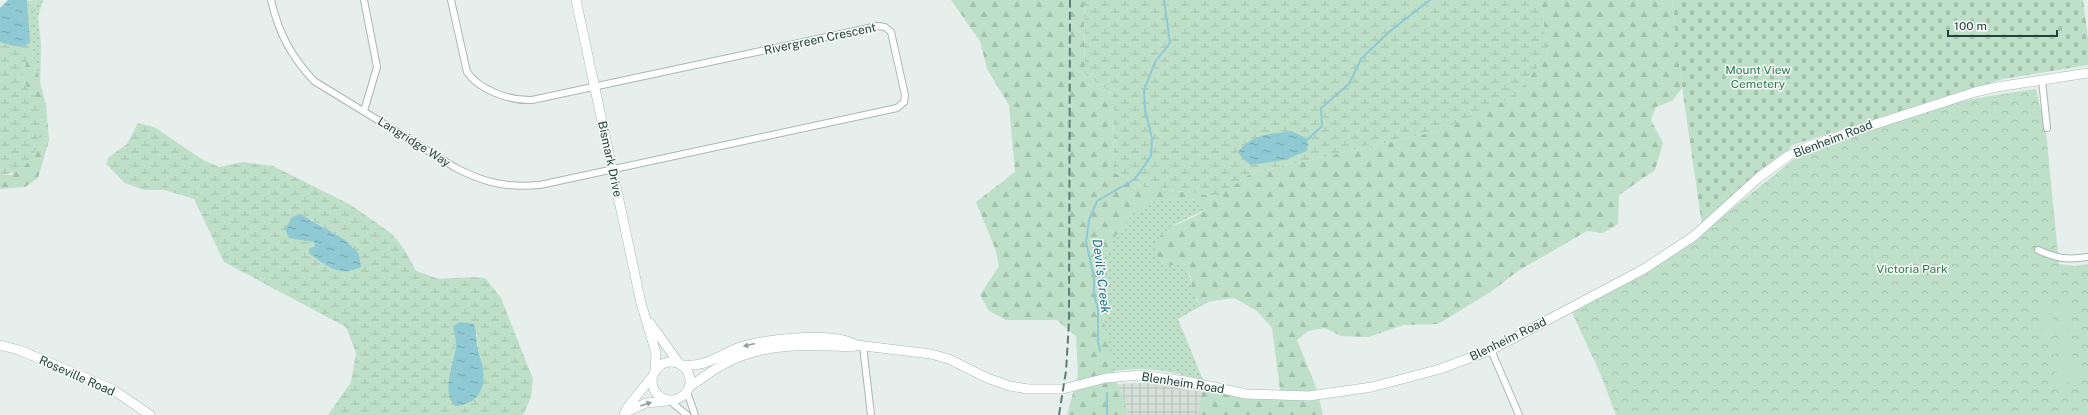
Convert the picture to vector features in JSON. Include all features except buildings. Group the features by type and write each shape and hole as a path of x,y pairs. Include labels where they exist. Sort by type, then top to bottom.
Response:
{"main road":[{"name":"Bismark Drive","path":"576,0 612,169 646,318 656,354 653,375"},
{"name":"Blenheim Road","path":"680,364 701,365 743,347 783,339 829,338 850,342 859,346 931,354 949,359 993,380 1010,386 1028,389 1063,389 1106,378 1140,375 1186,381 1246,394 1309,396 1372,387 1440,369 1491,350 1644,269 1694,236 1758,178 1788,156 1808,146 1975,92 2042,80 2088,74"},
{"name":"Bismark Drive","path":"646,318 680,364"},
{"name":"Roseville Road","path":"0,345 19,350 112,389 150,415"},
{"name":"Blenheim Road","path":"689,389 724,363 758,350 802,345 850,348 859,346"},
{"path":"665,363 680,364 689,374 689,389 680,398 668,401 646,403 625,414 627,408 653,375 665,363"},
{"path":"653,375 651,383 655,392 668,401"}],"street":[{"name":"Langridge Way","path":"271,0 281,32 289,50 298,64 314,81 478,180 522,186 540,185 612,169"},
{"path":"364,0 377,67 364,111"},
{"path":"451,0 467,72 471,77 498,95 520,101 532,100 595,87"},
{"name":"Rivergreen Crescent","path":"595,87 878,26 885,27 891,32 905,95 904,102 897,108 612,169"},
{"path":"2042,80 2047,128"},
{"path":"2038,250 2054,257 2068,259 2088,257"},
{"path":"859,346 871,415"},
{"path":"1491,350 1519,415"},
{"path":"689,389 695,415"},
{"path":"668,401 687,415"}],"shaded area":[{"path":"1160,382 1202,388 1198,415 1129,415 1117,384"}],"green space":[{"path":"37,0 43,0 38,17 41,45 40,84 30,43 34,30 34,5"},
{"path":"37,0 34,5 34,30 23,76 26,86 43,105 39,140 30,160 23,167 13,173 0,175 0,42 14,46 29,38 27,1"},
{"path":"951,0 1084,0 1085,74 1114,95 1113,172 1144,187 1217,196 1252,173 1438,131 1547,54 1541,0 1672,0 1682,88 1672,101 1656,107 1651,120 1663,143 1655,170 1619,195 1618,224 1603,233 1587,231 1518,271 1492,291 1438,324 1403,325 1369,337 1341,336 1325,328 1308,331 1297,340 1316,387 1322,415 1198,415 1202,388 1281,398 1272,328 1257,311 1234,298 1199,303 1192,291 1191,278 1185,265 1164,265 1155,254 1157,241 1163,234 1169,229 1206,209 1196,200 1178,198 1148,202 1132,215 1115,237 1104,259 1101,308 1115,377 1129,415 1067,415 1078,375 1076,336 1057,320 1006,320 989,311 980,295 999,266 996,251 976,202 1015,172 1009,105 987,69 980,41"},
{"path":"1084,0 1541,0 1547,54 1517,95 1438,131 1252,173 1217,196 1144,187 1113,172 1114,95 1085,74"},
{"name":"Mount View Cemetery","path":"1672,0 2083,0 2088,38 2088,65 2003,79 1792,145 1785,155 1703,232 1680,73"},
{"path":"30,43 46,105 49,140 38,178 25,187 0,189 0,175 12,175 43,105 26,86 23,76"},
{"name":"Victoria Park","path":"2036,89 2046,132 2059,264 2075,266 2088,264 2088,415 1616,415 1600,373 1569,306 1703,232 1803,152 1943,106 1977,98"},
{"path":"138,123 154,127 203,160 219,167 243,162 273,166 351,205 392,234 404,249 416,271 439,279 471,277 485,278 501,298 533,379 531,397 523,415 328,415 351,382 356,353 346,327 224,262 194,199 164,190 144,190 125,183 106,164 109,157 127,144","holes":["310,219 321,226 361,267 354,270 340,271 327,266 309,253 315,246 314,242 306,240","477,333 478,349 482,362 454,361 456,343"]},
{"path":"1178,198 1197,200 1206,209 1176,224 1158,240 1155,254 1164,265 1185,265 1198,303 1210,301 1178,319 1203,380 1149,369 1113,371 1101,308 1104,259 1115,237 1132,214 1148,202"},
{"path":"2069,303 2073,328 2061,330 2057,305"},
{"path":"2051,306 2055,331 2043,333 2039,308"},
{"path":"2074,340 2076,352 2050,355 2048,344"},
{"path":"2076,355 2077,366 2052,370 2050,358"},
{"path":"2078,369 2080,381 2054,385 2053,373"}],"water":[{"path":"8,0 27,0 30,43 27,45 19,47 0,42 0,8"},
{"path":"1291,131 1308,139 1307,151 1284,160 1251,165 1243,159 1238,152 1249,141 1255,138 1268,134"},
{"path":"300,214 345,240 359,254 361,267 347,271 334,269 327,266 309,253 309,249 315,246 314,242 289,238 285,229 292,217"},
{"path":"460,322 474,324 482,364 483,380 480,392 476,398 464,405 455,406 451,400 448,385 456,345 453,326"}],"waterway":[{"name":"Devil's Creek","path":"1100,351 1098,342 1098,309 1094,294 1094,277 1086,242 1089,220 1097,201 1135,179 1151,156 1152,138 1145,110 1144,90 1155,62 1170,43 1164,0"},
{"path":"1308,139 1322,126 1321,108 1349,84 1361,59 1389,32 1430,0"},
{"name":"Devil's Creek","path":"1107,393 1107,415"}],"railway":[{"path":"1059,415 1066,371 1069,322 1070,0"}]}
